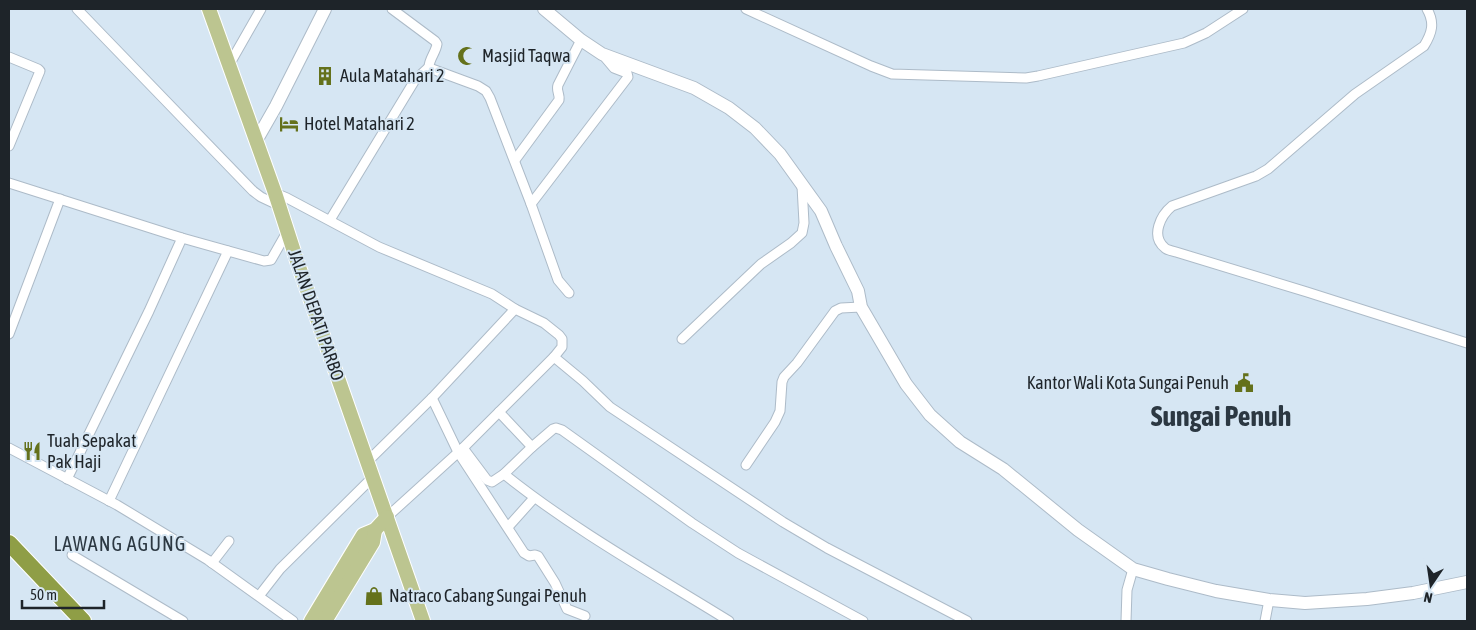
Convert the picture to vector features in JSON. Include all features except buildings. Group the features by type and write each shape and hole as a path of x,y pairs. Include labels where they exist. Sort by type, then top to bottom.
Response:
{"highway":[{"path":"9,544 83,621"}],"main road":[{"name":"JALAN DEPATI PARBO","path":"209,9 423,621"},
{"path":"325,621 372,542 375,530 386,517"},
{"path":"312,621 363,535 375,530"}],"street":[{"path":"77,9 261,198 287,198 379,247 492,294 515,309 544,323 559,334 562,339 562,347 554,357 461,450 386,517"},
{"path":"229,66 261,9"},
{"path":"256,141 276,106 325,9"},
{"path":"330,220 415,80 429,67 436,48 437,44 435,41 392,9"},
{"path":"544,9 581,40 602,54 694,88 729,108 755,128 780,154 821,210 858,291 861,307 906,384 930,415 960,442 1003,468 1078,530 1133,569 1216,591 1269,600 1305,602 1367,599 1413,593 1467,582"},
{"path":"746,9 892,74 1026,78 1184,43 1206,33 1243,9"},
{"path":"1427,9 1431,17 1432,27 1424,46 1355,94 1268,169 1256,176 1172,206 1165,212 1159,222 1158,234 1165,248 1176,252 1467,343"},
{"path":"515,160 559,100 560,96 556,88 581,40"},
{"path":"531,204 628,77 627,73 614,68 602,54"},
{"path":"9,57 38,69 40,74 9,146"},
{"path":"429,67 478,86 486,91 515,160 558,280 569,293"},
{"path":"682,339 761,264 802,233 804,223 802,182"},
{"path":"9,183 182,238 267,261 271,260 287,232"},
{"path":"9,334 60,199"},
{"path":"67,479 182,238"},
{"path":"109,501 228,251"},
{"path":"746,465 775,422 780,411 784,377 797,363 835,311 841,308 861,307"},
{"path":"367,462 435,395 515,309"},
{"path":"554,357 610,407 783,522 827,548 967,621"},
{"path":"435,395 461,450 510,525 524,553 539,558 555,583 567,608 585,616"},
{"path":"499,412 532,447"},
{"path":"461,450 489,482 494,482 553,430 556,428 562,430 692,523 738,553 863,621"},
{"path":"9,448 109,501 212,563 293,621"},
{"path":"504,474 534,498 568,521 729,621"},
{"path":"259,596 280,569 373,478"},
{"path":"510,525 534,498"},
{"path":"212,563 229,541"},
{"path":"72,554 183,621"},
{"path":"1126,618 1127,590 1133,569"},
{"path":"1265,621 1269,600"}],"place":[{"name":"Masjid Taqwa","path":"467,56"},
{"name":"Aula Matahari 2","path":"325,76"},
{"name":"Hotel Matahari 2","path":"289,124"},
{"name":"Kantor Wali Kota Sungai Penuh","path":"1244,383"},
{"name":"Tuah Sepakat Pak Haji","path":"32,451"},
{"name":"Natraco Cabang Sungai Penuh","path":"374,596"}],"district":[{"name":"Sungai Penuh","path":"1221,416"},
{"name":"LAWANG AGUNG","path":"120,544"}]}
